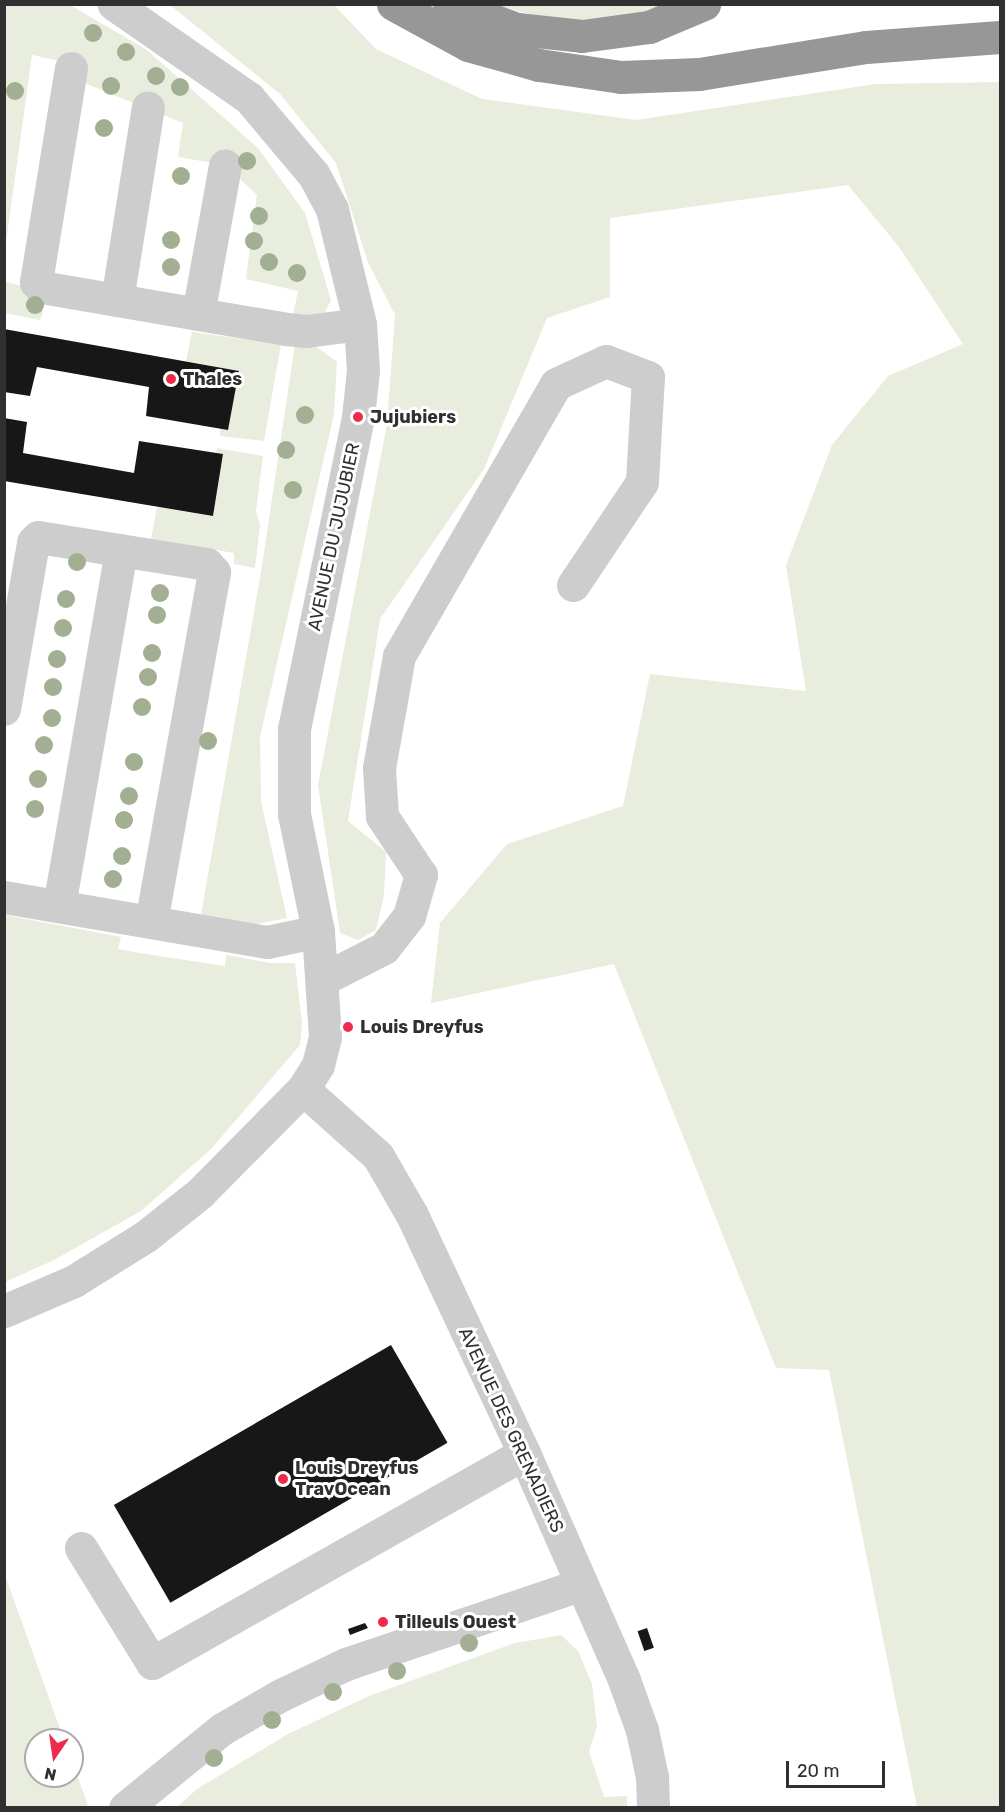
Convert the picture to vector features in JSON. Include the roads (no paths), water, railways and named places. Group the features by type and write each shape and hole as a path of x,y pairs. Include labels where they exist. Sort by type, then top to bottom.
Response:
{"highway":[{"path":"393,4 468,45 539,65 621,77 699,74 866,47 1000,37"},
{"path":"449,4 517,29 582,36 649,27 704,4"}],"street":[{"name":"AVENUE DU JUJUBIER","path":"4,1311 74,1281 146,1236 200,1193 303,1089 318,1065 325,1037 323,979 318,931 294,814 294,729 358,417 363,370 360,324 332,209 313,174 249,98 114,4"},
{"path":"71,68 36,282 41,287 306,331 360,324"},
{"path":"117,300 148,107"},
{"path":"198,314 225,165"},
{"path":"323,979 384,948 409,916 421,875 382,816 379,768 399,656 556,384 606,361 648,377 642,482 573,585"},
{"path":"4,709 33,542 38,537 207,564 214,572 151,921"},
{"path":"58,906 121,550"},
{"path":"4,897 267,942 318,931"},
{"name":"AVENUE DES GRENADIERS","path":"303,1089 378,1156 412,1215 524,1453 620,1669 642,1730 652,1777 652,1808"},
{"path":"81,1548 152,1663 524,1453"},
{"path":"125,1808 222,1729 281,1695 346,1664 582,1584"}],"place":[{"name":"Thales","path":"171,379"},
{"name":"Jujubiers","path":"358,417"},
{"name":"Louis Dreyfus","path":"348,1027"},
{"name":"Louis Dreyfus TravOcean","path":"283,1479"},
{"name":"Tilleuls Ouest","path":"383,1622"}]}
